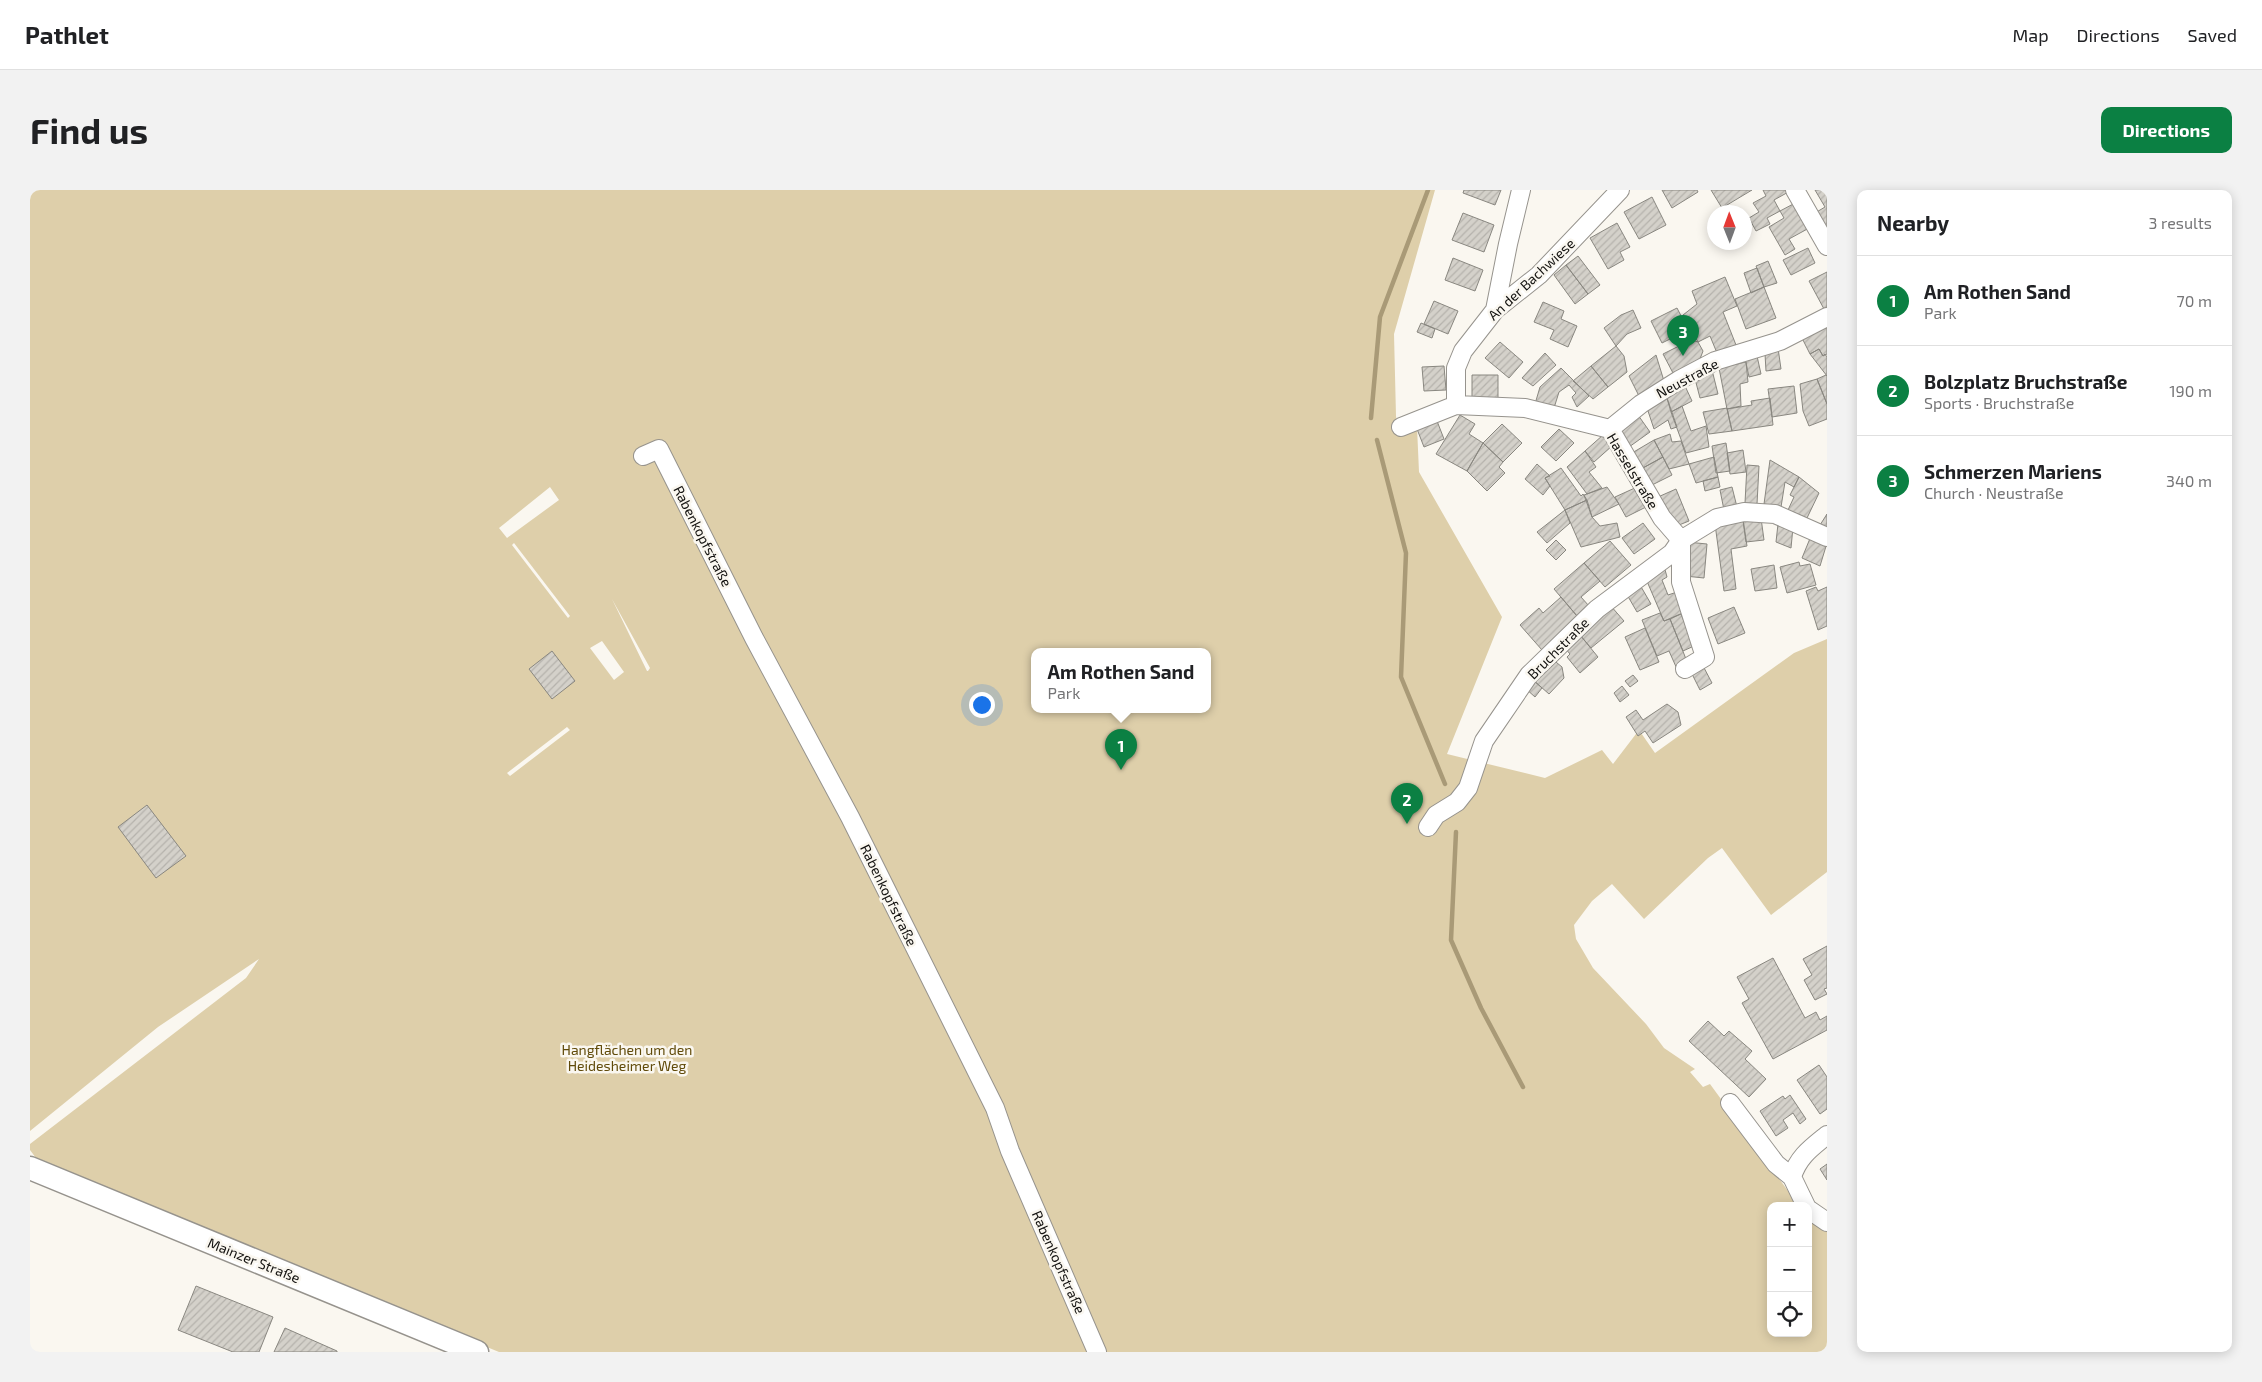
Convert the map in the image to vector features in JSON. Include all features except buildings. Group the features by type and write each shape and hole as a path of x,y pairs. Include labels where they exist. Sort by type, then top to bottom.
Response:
{"main road":[{"name":"Mainzer Straße","path":"30,1168 477,1352"}],"street":[{"path":"1495,310 1508,244 1522,190"},
{"name":"An der Bachwiese","path":"1456,406 1456,368 1459,358 1495,310 1539,275 1620,190"},
{"path":"1795,190 1825,239"},
{"name":"Neustraße","path":"1610,429 1641,404 1701,368 1715,361 1780,341 1827,317"},
{"path":"1401,427 1456,406"},
{"name":"Hasselstraße","path":"1456,406 1525,408 1610,429 1662,518 1681,540"},
{"name":"Rabenkopfstraße","path":"651,452 850,817 995,1108 1010,1151 1097,1352"},
{"name":"Bruchstraße","path":"1428,827 1436,815 1456,802 1468,788 1484,741 1529,675 1597,609 1672,553 1681,540 1717,518 1744,512 1774,514 1827,538"},
{"path":"1681,540 1683,590 1705,657 1685,669"},
{"path":"1730,1103 1776,1164 1792,1177 1804,1202"},
{"path":"1792,1177 1795,1165 1803,1154 1827,1135"},
{"path":"1812,1212 1827,1222"}],"green space":[{"name":"Hangflächen um den Heidesheimer Weg","path":"30,190 1435,190 1394,334 1397,423 1417,427 1419,472 1502,617 1447,754 1545,778 1602,750 1613,764 1639,730 1655,753 1794,653 1827,639 1827,872 1771,915 1722,848 1708,858 1644,919 1612,884 1592,901 1574,925 1576,939 1593,968 1646,1024 1664,1048 1695,1069 1690,1072 1703,1087 1710,1084 1796,1202 1767,1202 1767,1337 1812,1337 1812,1218 1827,1229 1827,1352 499,1352 39,1162 30,1150 30,1144 246,978 259,959 158,1027 30,1131","holes":["550,487 559,500 507,538 499,528","514,543 570,616 568,618 512,545","612,599 650,668 648,671 647,671","602,641 624,672 614,680 590,648","567,727 570,730 510,776 507,773"]}],"waterway":[{"path":"1371,418 1380,317 1428,190"},
{"path":"1377,440 1406,553 1401,677 1445,784"},
{"path":"1456,832 1451,940 1481,1008 1523,1087"}],"place":[{"name":"Schmerzen Mariens","path":"1683,356"},
{"name":"Am Rothen Sand","path":"1121,770"},
{"name":"Bolzplatz Bruchstraße","path":"1407,824"}]}
